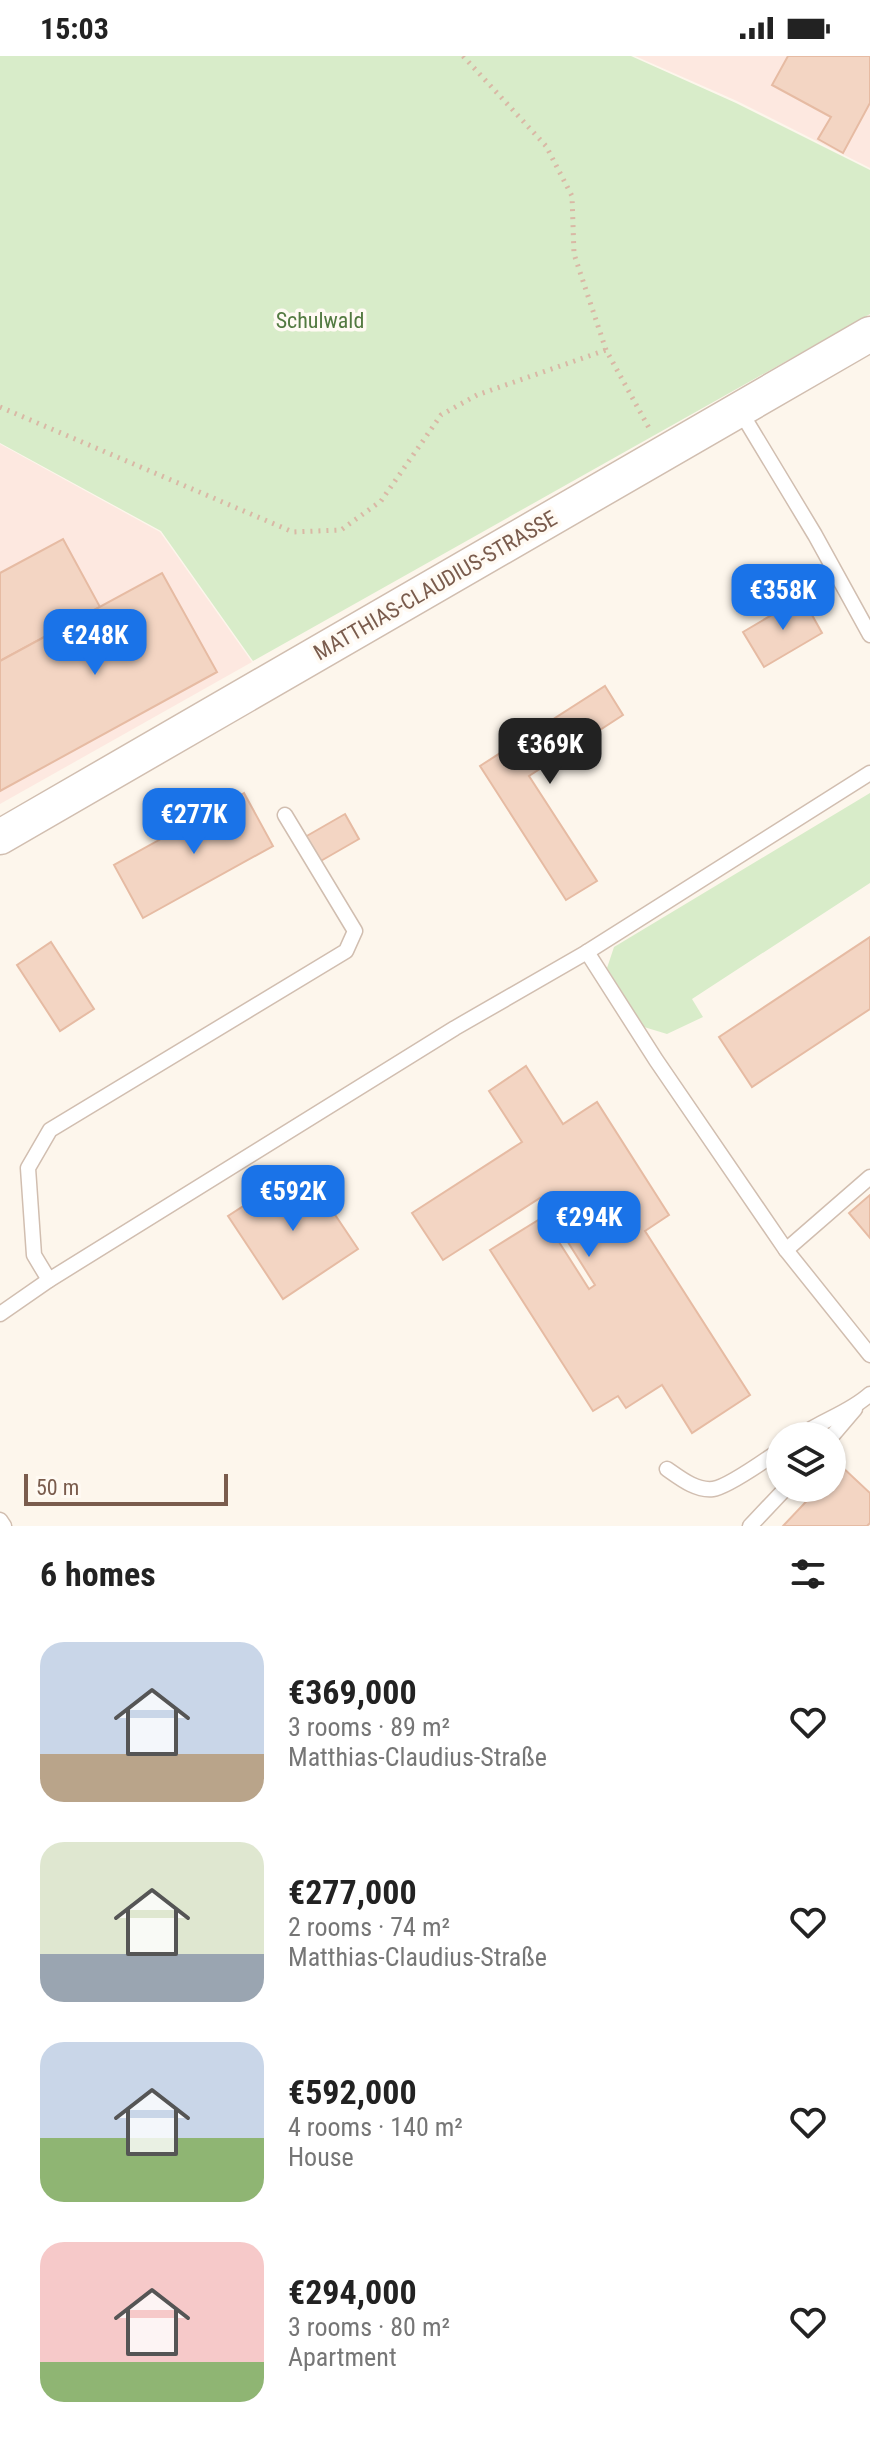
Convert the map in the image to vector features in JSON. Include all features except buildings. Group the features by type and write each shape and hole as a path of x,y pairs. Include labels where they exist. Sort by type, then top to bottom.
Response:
{"street":[{"name":"MATTHIAS-CLAUDIUS-STRASSE","path":"0,837 870,334"}],"lane":[{"path":"739,409 815,535 870,635"},
{"path":"0,1314 49,1280 455,1028 587,952 870,773"},
{"path":"49,1280 34,1255 28,1168 50,1130 346,951 355,931 285,815"},
{"path":"587,952 656,1060 786,1250 870,1355"},
{"path":"786,1250 870,1177"},
{"path":"843,1422 870,1394"},
{"path":"822,1422 857,1405"},
{"path":"667,1469 687,1483 714,1489 766,1460"},
{"path":"750,1526 773,1502"},
{"path":"0,1520 4,1526"}],"path":[{"path":"463,56 546,146 572,196 574,254 606,350 663,453"},
{"path":"0,407 293,532 341,530 381,501 441,415 477,395 606,350"}],"shaded area":[{"path":"635,56 870,56 870,168 737,101"},
{"path":"0,444 160,532 252,662 0,804"}],"green space":[{"name":"Schulwald","path":"0,56 631,56 736,103 870,170 870,314 253,661 161,531 0,443"},
{"path":"870,793 870,883 692,999 703,1017 667,1034 644,1027 607,968 614,947"}]}
